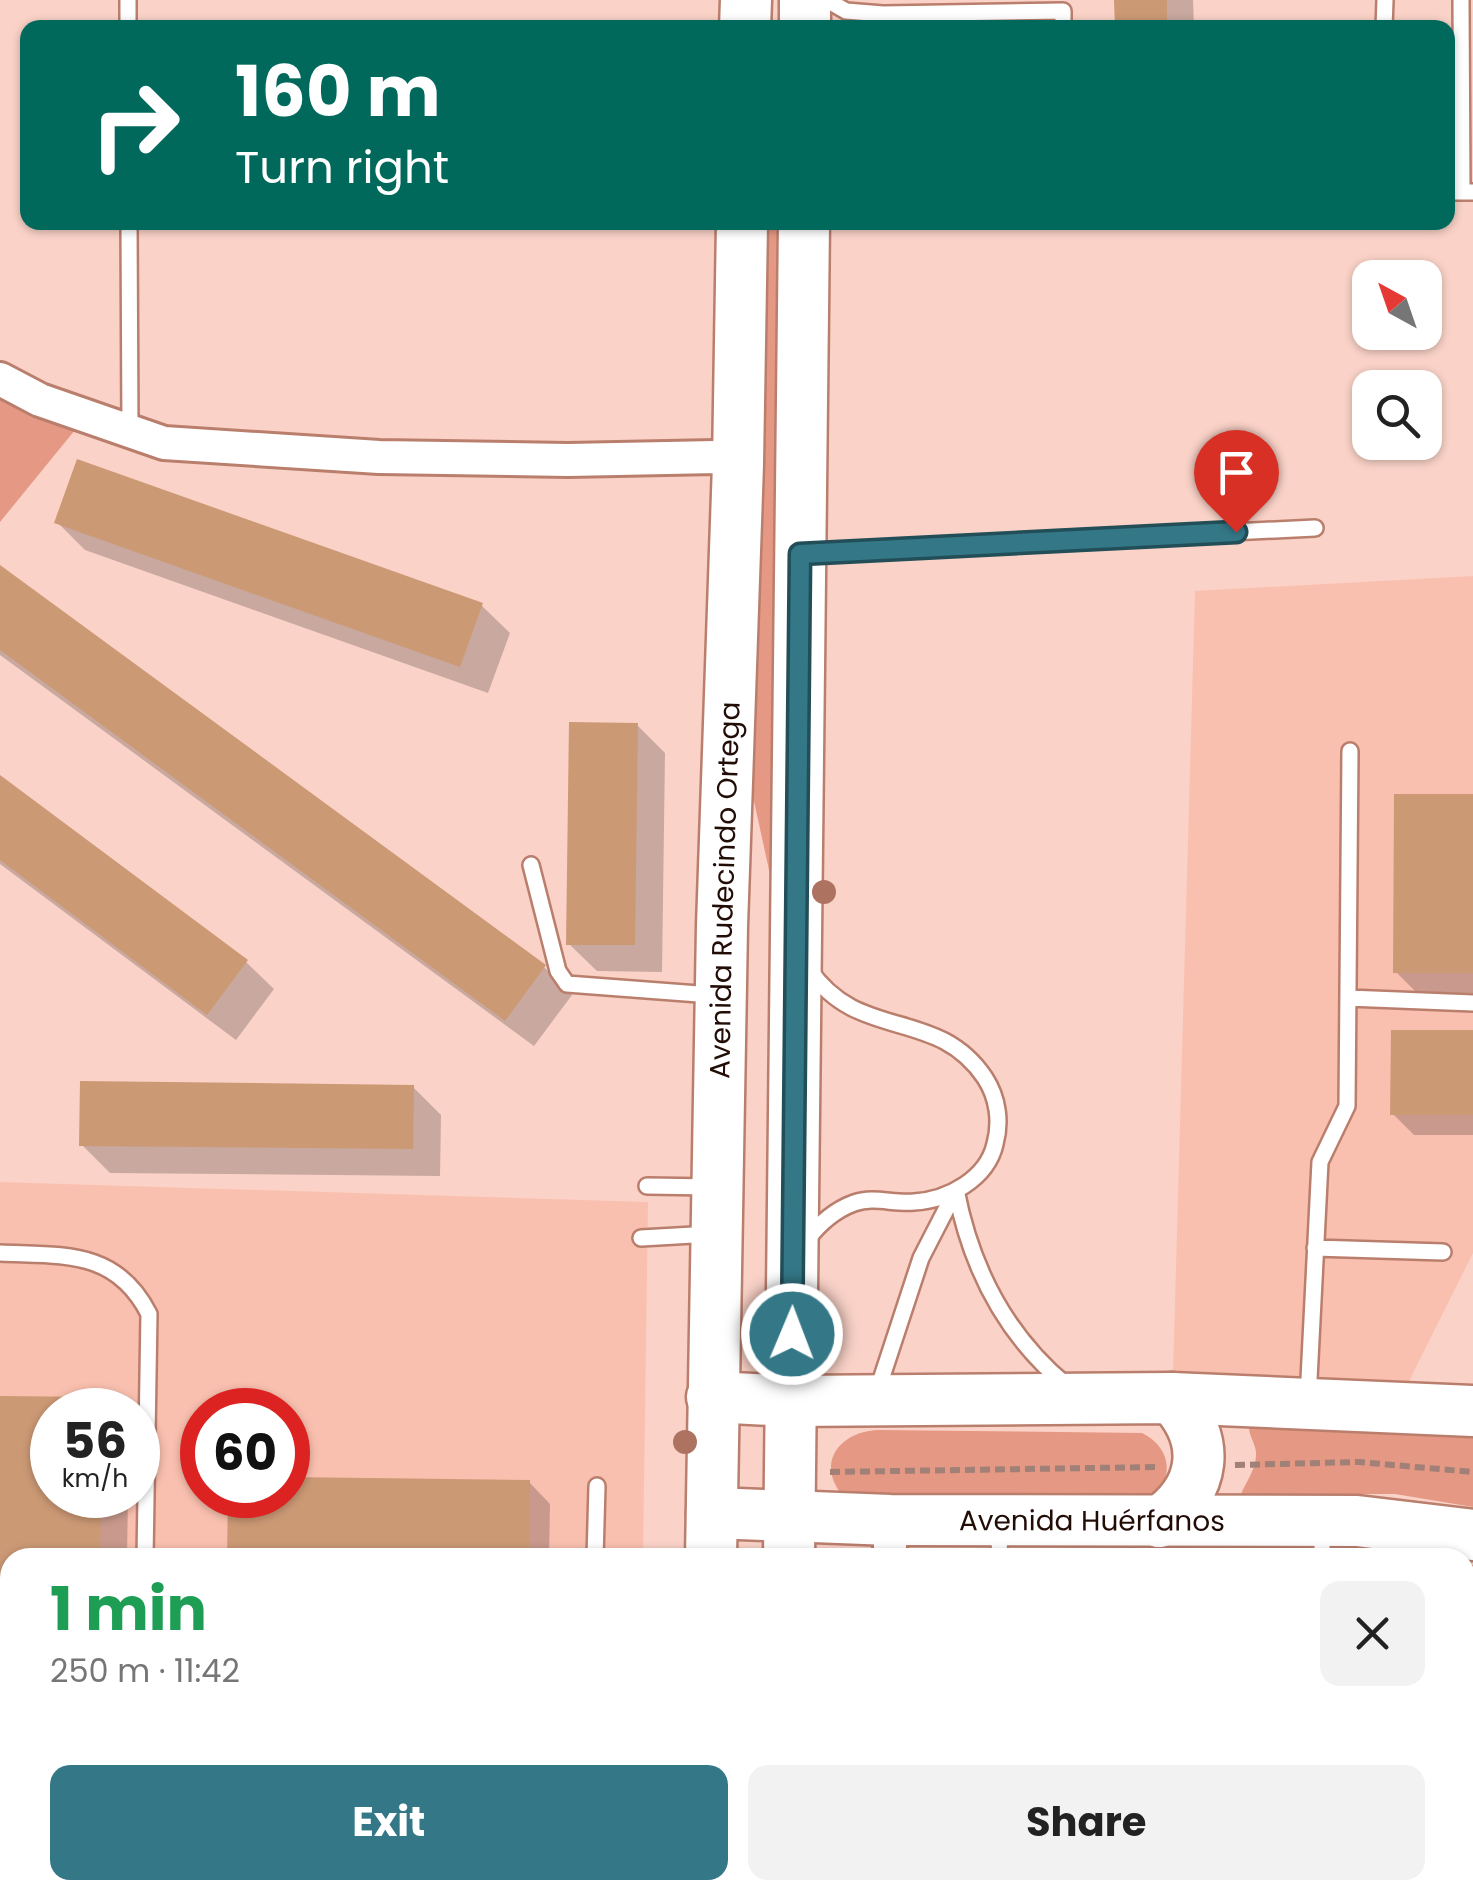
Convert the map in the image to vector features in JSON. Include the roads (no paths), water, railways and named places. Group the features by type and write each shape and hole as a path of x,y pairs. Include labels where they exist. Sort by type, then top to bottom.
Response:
{"main road":[{"name":"Avenida Rudecindo Ortega","path":"712,1536 720,997 742,230"},
{"path":"790,1537 804,230"},
{"path":"712,1398 1172,1398 1473,1410"},
{"path":"1159,1522 1185,1498 1198,1466 1194,1429 1172,1398"},
{"name":"Avenida Huérfanos","path":"712,1536 999,1539 1159,1522 1322,1539 1357,1521 1473,1534"}],"street":[{"path":"0,379 40,400 164,442 379,457 716,457 738,464"}],"lane":[{"path":"827,0 846,12 1063,10 1063,20"},
{"path":"1461,0 1461,192"},
{"path":"129,230 130,431"},
{"path":"800,554 1315,528"},
{"path":"1308,1403 1320,1162 1347,1106 1350,750"},
{"path":"531,865 558,972 567,984 720,997"},
{"path":"793,1266 820,1224 854,1203 873,1199 916,1202 956,1190 986,1168 997,1138 996,1105 985,1078 964,1055 936,1036 870,1018 834,998 819,984 798,948"},
{"path":"1348,998 1473,1003"},
{"path":"648,1186 716,1210"},
{"path":"956,1190 964,1228 992,1299 1034,1356 1082,1398"},
{"path":"874,1400 921,1258 956,1190"},
{"path":"641,1238 716,1210"},
{"path":"1315,1248 1443,1252"},
{"path":"0,1253 82,1257 96,1262 133,1288 149,1314 145,1548"},
{"path":"595,1548 597,1486"}]}
